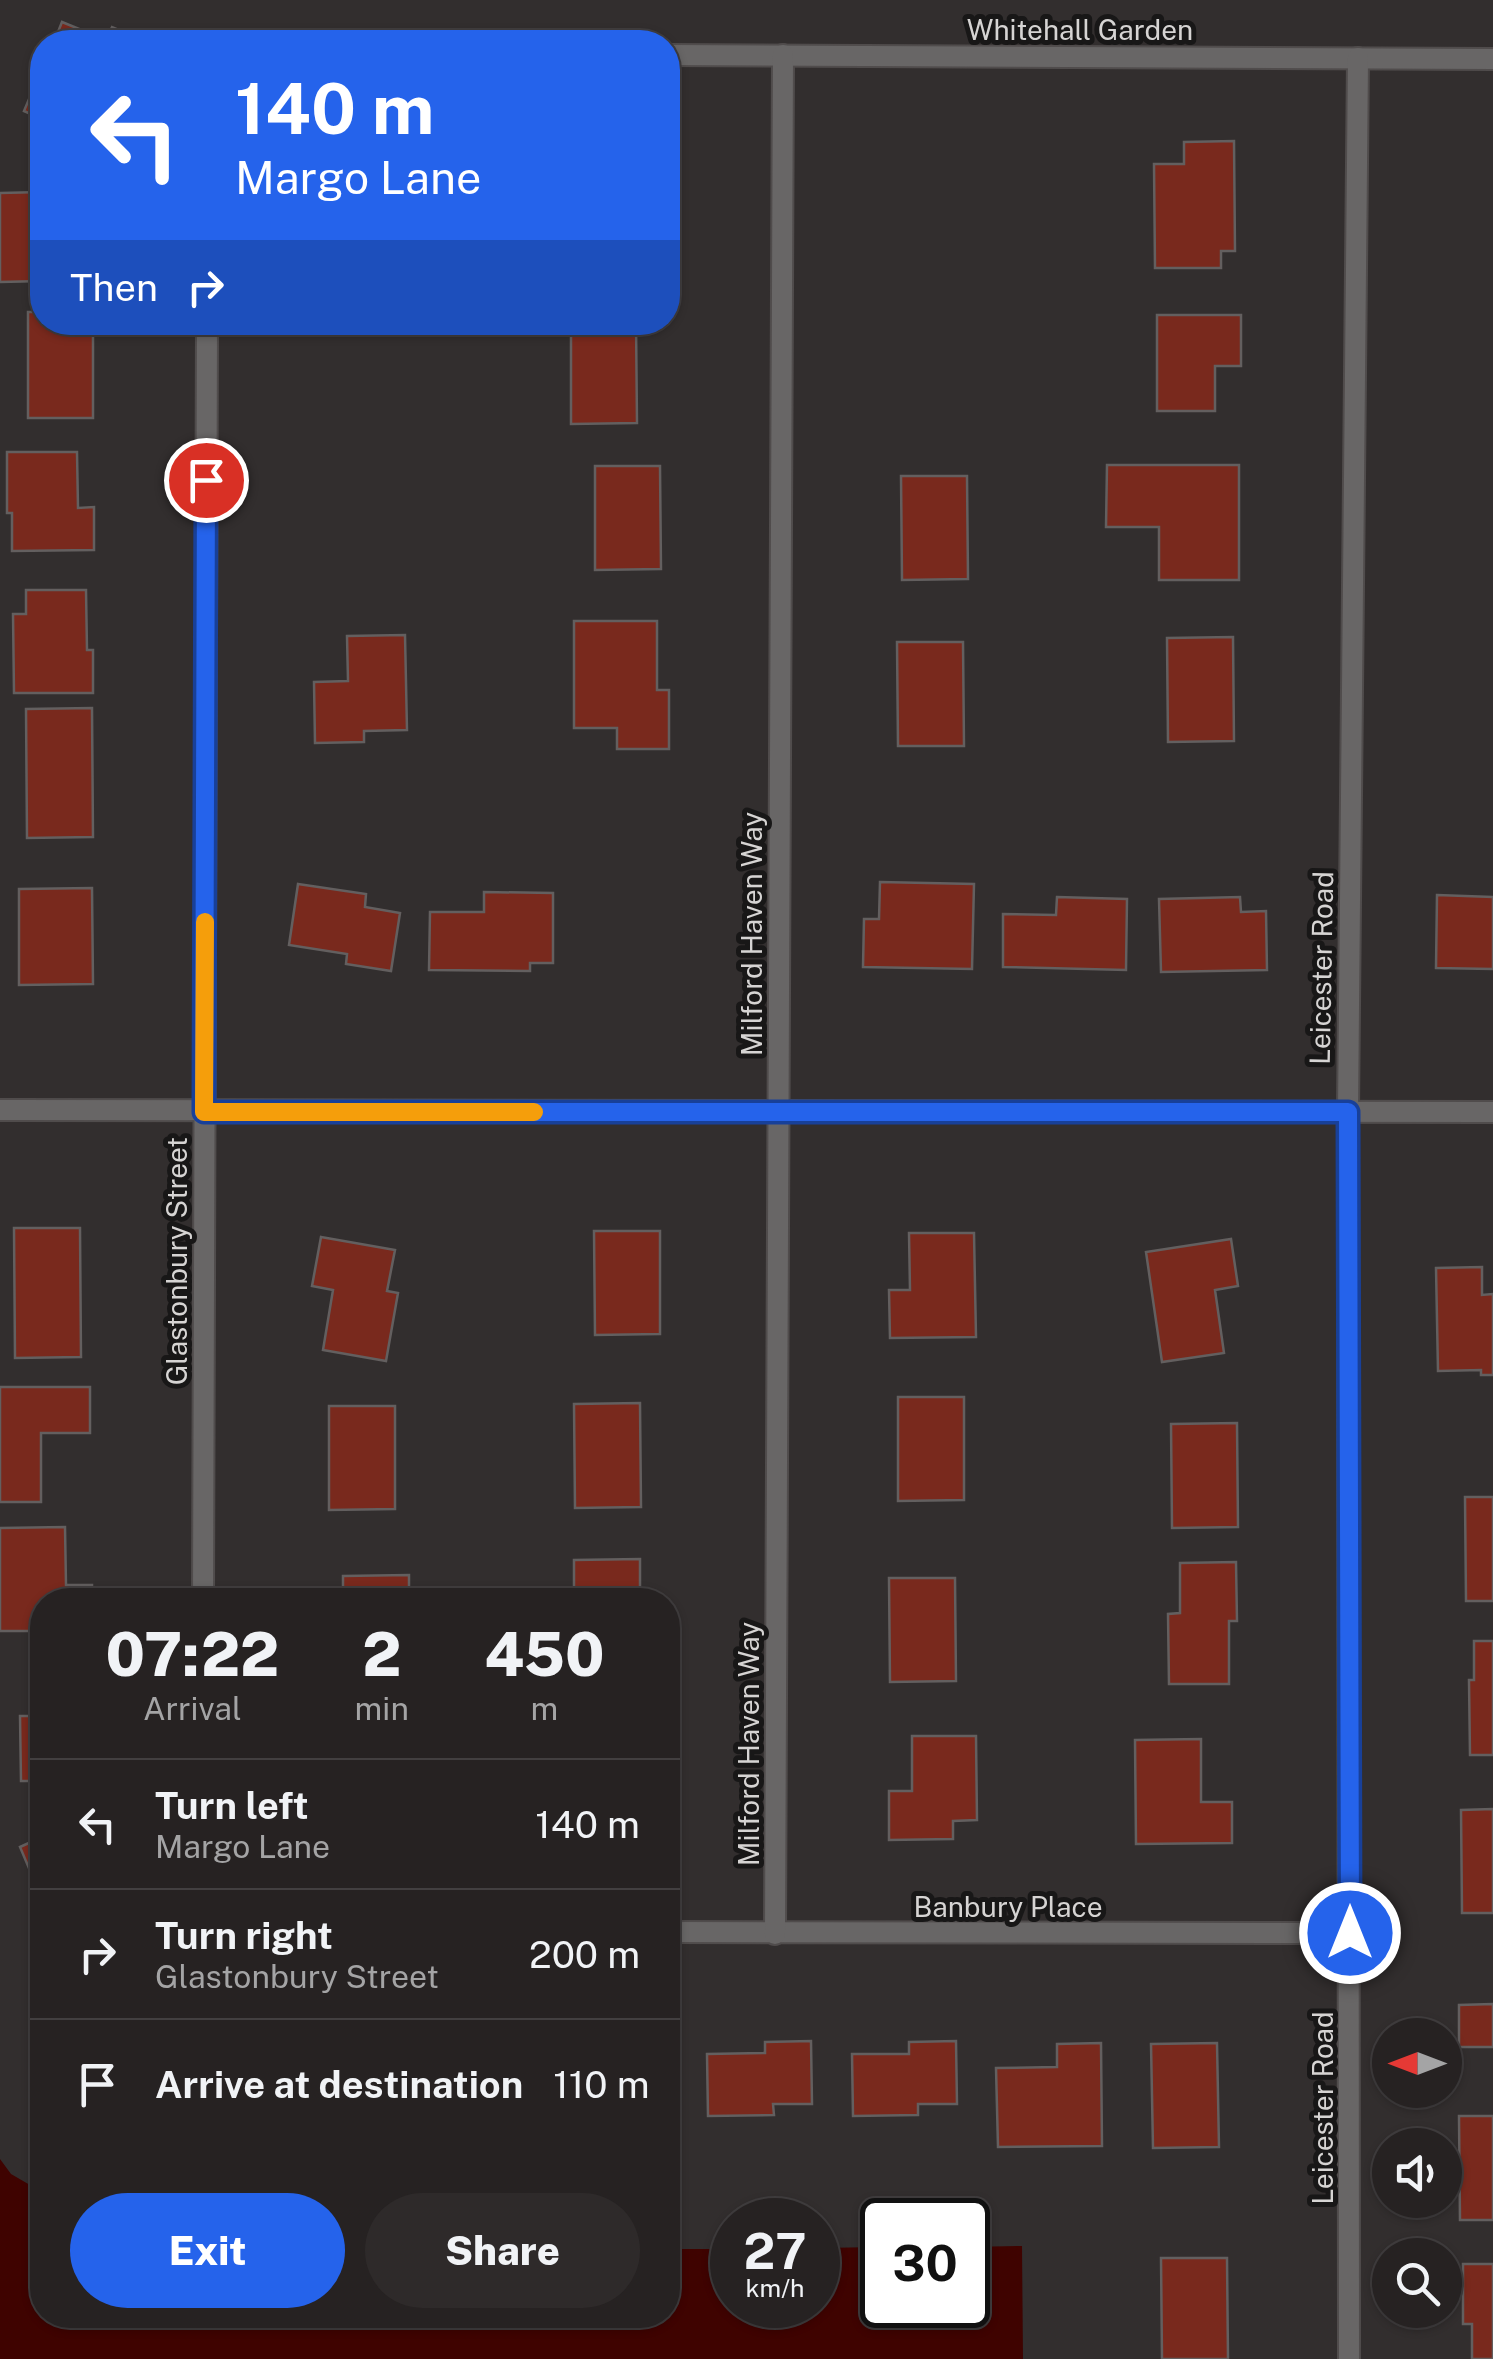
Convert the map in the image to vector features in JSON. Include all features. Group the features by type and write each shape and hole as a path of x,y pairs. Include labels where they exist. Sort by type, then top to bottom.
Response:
{"street":[{"name":"Whitehall Garden","path":"680,55 1493,59"},
{"name":"Milford Haven Way","path":"775,1934 782,55"},
{"name":"Leicester Road","path":"1348,2359 1348,1112 1358,58"},
{"name":"Glastonbury Street","path":"203,1588 207,335"},
{"path":"0,1110 1493,1112"},
{"name":"Banbury Place","path":"680,1932 1350,1933"}],"shaded area":[{"path":"0,2159 11,2174 30,2185 30,2328 680,2328 680,2249 710,2249 710,2328 840,2328 840,2248 860,2247 860,2328 990,2328 990,2247 1022,2246 1023,2359 0,2359"}],"building":[{"path":"62,22 82,30 59,30"},
{"path":"1234,141 1235,251 1221,251 1221,268 1155,268 1154,164 1184,164 1184,142"},
{"path":"30,192 30,281 0,282 0,193"},
{"path":"30,312 30,335 93,335 93,418 28,418"},
{"path":"1157,315 1241,315 1241,366 1215,366 1215,411 1157,411"},
{"path":"571,335 636,335 637,423 571,424"},
{"path":"7,452 77,452 78,508 94,507 94,550 12,551 12,513 7,513"},
{"path":"1107,465 1239,465 1239,580 1159,580 1159,527 1106,527"},
{"path":"595,466 660,466 661,569 595,570"},
{"path":"901,476 967,476 968,579 902,580"},
{"path":"26,590 86,590 87,650 93,650 93,693 14,693 13,614 26,614"},
{"path":"574,621 657,621 657,690 669,690 669,749 617,749 617,728 574,728"},
{"path":"405,635 407,730 364,731 364,742 315,743 314,682 348,681 347,636"},
{"path":"1233,637 1234,741 1168,742 1167,638"},
{"path":"897,642 963,642 964,746 898,746"},
{"path":"92,708 93,837 27,838 26,709"},
{"path":"880,882 974,884 972,969 863,967 864,919 879,919"},
{"path":"298,884 366,894 365,907 400,913 391,971 346,964 347,954 289,945"},
{"path":"92,888 93,984 19,985 19,889"},
{"path":"484,892 553,893 553,963 530,963 530,971 429,970 430,912 484,912"},
{"path":"1437,895 1493,897 1493,969 1436,968"},
{"path":"1057,897 1127,899 1126,970 1003,967 1003,914 1056,915"},
{"path":"1240,897 1241,912 1266,911 1267,970 1161,972 1159,899"},
{"path":"14,1228 80,1228 81,1357 15,1358"},
{"path":"594,1231 660,1231 660,1334 595,1335"},
{"path":"909,1233 974,1233 976,1337 890,1338 889,1290 910,1290"},
{"path":"321,1237 395,1250 387,1291 398,1293 386,1361 323,1350 333,1290 312,1286"},
{"path":"1231,1239 1238,1286 1215,1290 1224,1353 1162,1362 1146,1252"},
{"path":"1482,1267 1482,1295 1493,1294 1493,1375 1481,1375 1481,1370 1438,1371 1436,1268"},
{"path":"0,1387 90,1387 90,1433 41,1433 41,1502 0,1502"},
{"path":"898,1397 964,1397 964,1500 898,1501"},
{"path":"640,1403 641,1507 575,1508 574,1404"},
{"path":"329,1406 395,1406 395,1509 329,1510"},
{"path":"1237,1423 1238,1527 1172,1528 1171,1424"},
{"path":"1465,1497 1493,1497 1493,1601 1466,1601"},
{"path":"65,1527 66,1585 92,1588 30,1588 30,1631 0,1631 0,1528"},
{"path":"640,1559 640,1588 574,1588 574,1560"},
{"path":"1236,1562 1237,1621 1229,1621 1229,1684 1169,1684 1168,1614 1180,1613 1180,1563"},
{"path":"409,1575 409,1588 343,1588 343,1576"},
{"path":"889,1578 955,1578 956,1681 890,1682"},
{"path":"1474,1641 1493,1641 1493,1755 1470,1755 1469,1680 1474,1680"},
{"path":"20,1716 30,1716 30,1781 21,1781"},
{"path":"912,1736 976,1736 977,1820 953,1821 953,1839 889,1840 889,1791 912,1791"},
{"path":"1201,1739 1201,1802 1232,1802 1232,1843 1136,1844 1135,1740"},
{"path":"1493,1809 1493,1913 1462,1913 1461,1810"},
{"path":"30,1842 30,1871 20,1847"},
{"path":"1493,2004 1493,2047 1462,2047 1459,2005"},
{"path":"811,2041 812,2104 773,2104 774,2115 708,2116 707,2054 765,2053 765,2042"},
{"path":"956,2041 957,2104 918,2104 918,2115 853,2116 852,2054 909,2054 909,2042"},
{"path":"1101,2043 1102,2146 998,2147 996,2068 1057,2067 1057,2044"},
{"path":"1217,2043 1219,2147 1153,2148 1151,2044"},
{"path":"1459,2116 1493,2116 1493,2220 1460,2220"},
{"path":"1161,2258 1227,2258 1228,2359 1162,2359"},
{"path":"1463,2264 1493,2264 1493,2359 1472,2359 1472,2324 1463,2324"}],"slow traffic":[{"path":"205,922 204,1112 534,1112"}],"route":[{"path":"206,480 204,1112 1348,1112 1350,1933"}]}
